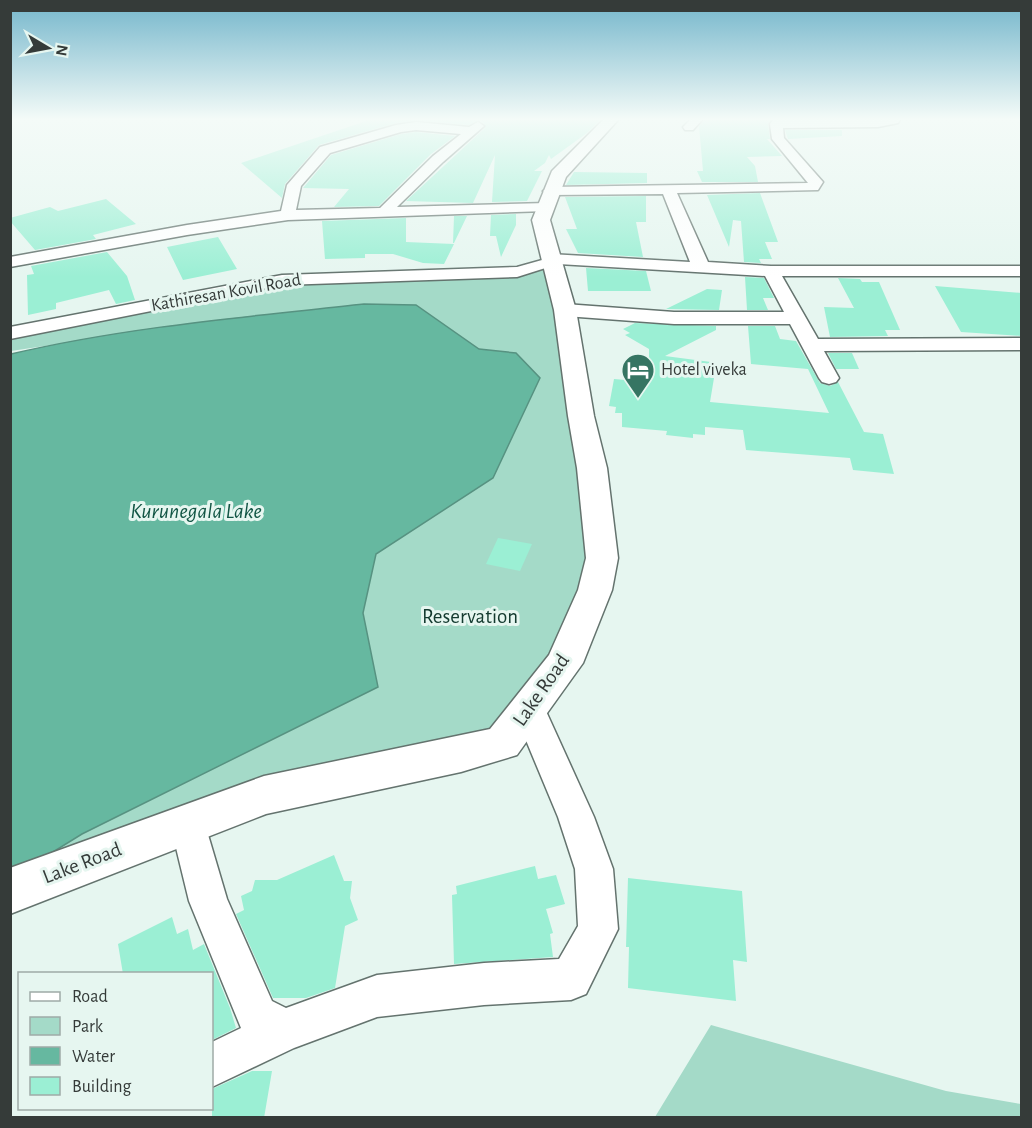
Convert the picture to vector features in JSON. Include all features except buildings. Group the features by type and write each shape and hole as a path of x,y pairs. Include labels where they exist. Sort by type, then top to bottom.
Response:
{"main road":[{"name":"Lake Road","path":"10,891 264,795 461,754 503,743 564,663 595,590 602,558 592,468 581,416 565,310 541,220 559,173"}],"street":[{"path":"288,216 294,185 305,173"},
{"path":"384,212 424,173"},
{"path":"10,262 187,230 288,216 384,212 669,191 813,187 816,182 808,173"},
{"path":"669,191 702,269"},
{"name":"Kathiresan Kovil Road","path":"10,333 282,280 516,272 551,261 771,271 1022,271"},
{"path":"771,271 829,378"},
{"path":"565,310 674,318 795,318"},
{"path":"813,345 1022,344"},
{"path":"213,1065 284,1030 377,996 484,984 571,979 598,929 594,869 576,817 529,709"},
{"path":"188,823 208,901 257,1017 284,1030"}],"green space":[{"name":"Reservation","path":"551,263 602,558 503,743 11,878 82,834 378,687 363,613 376,554 493,478 516,353 479,349 416,305 219,320 11,351 11,333 282,280 476,274"},
{"path":"711,1025 946,1091 1021,1104 1021,1117 655,1117"}],"water":[{"name":"Kurunegala Lake","path":"364,304 416,305 479,349 516,353 540,378 493,478 376,554 363,613 378,687 82,834 11,878 11,354 142,330"}],"place":[{"name":"Hotel viveka","path":"638,399"}]}
